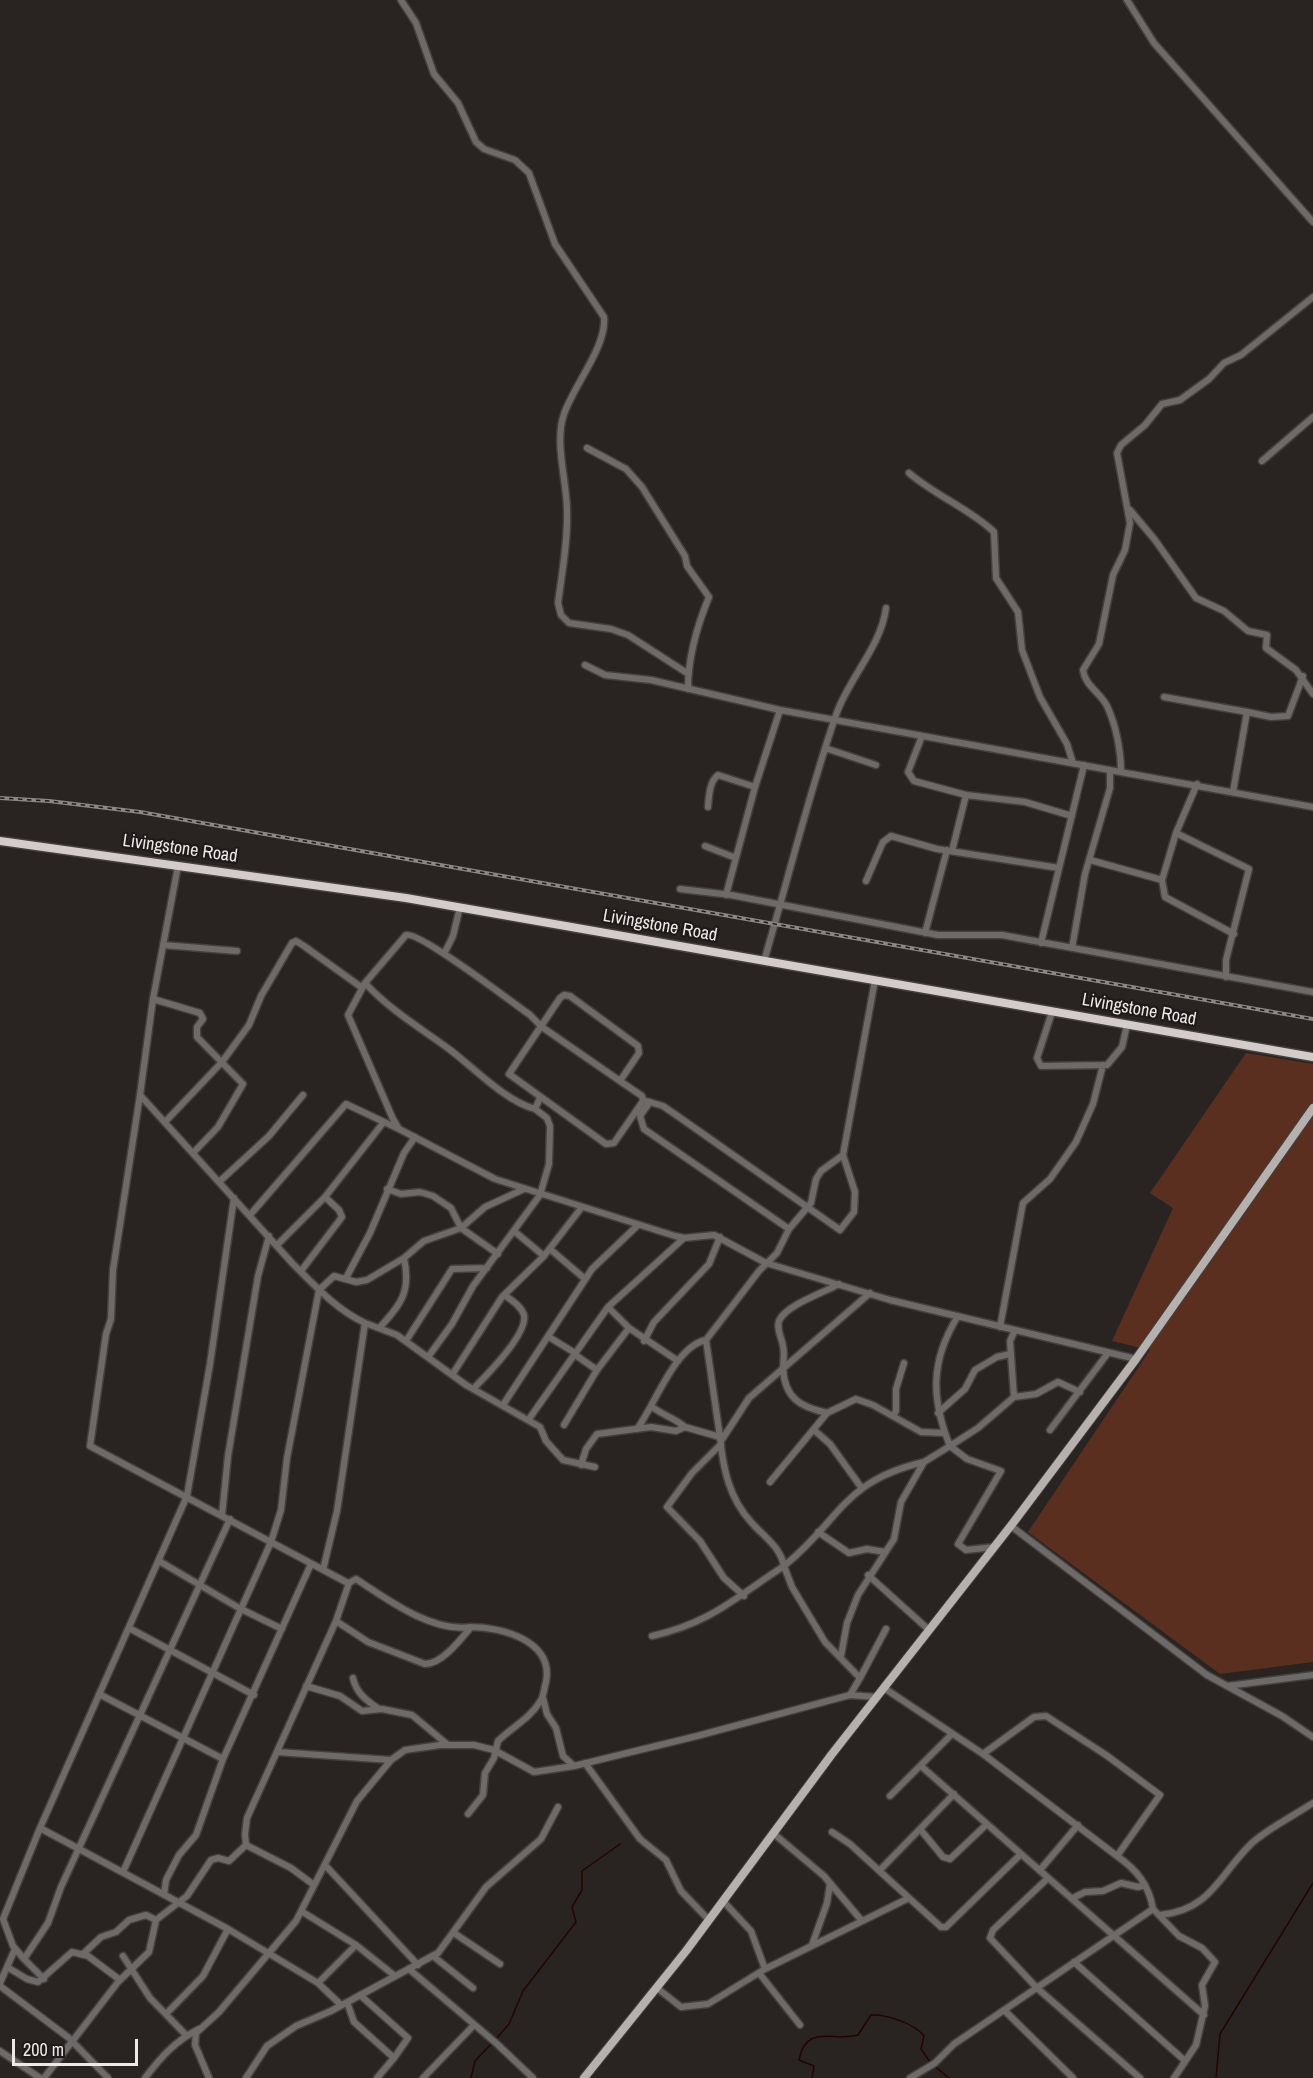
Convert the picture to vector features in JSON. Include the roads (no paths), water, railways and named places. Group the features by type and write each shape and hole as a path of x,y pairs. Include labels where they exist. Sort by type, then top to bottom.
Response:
{"highway":[{"name":"Livingstone Road","path":"0,841 460,907 1313,1057"}],"main road":[{"path":"584,2078 657,1988 876,1697 1011,1526 1136,1359 1313,1108"}],"street":[{"path":"400,0 419,30 434,74 458,103 476,142 484,149 515,160 529,173 555,244 604,317 605,326 599,343 572,394 562,422 568,513 558,603 561,615 569,623 611,629 628,635 687,673"},
{"path":"1127,0 1154,43 1313,222"},
{"path":"1121,772 1112,720 1106,704 1088,683 1083,670 1099,644 1113,575 1125,550 1129,510 1117,453 1121,445 1145,425 1162,404 1180,400 1209,379 1224,363 1241,356 1313,297"},
{"path":"1262,461 1313,417"},
{"path":"588,448 620,465 642,487 685,556 687,566 709,597 699,624 687,673 687,689"},
{"path":"909,473 994,532 996,578 1018,612 1022,650 1044,707 1067,744 1072,763"},
{"path":"1129,510 1155,540 1196,598 1224,611 1248,631 1267,635 1266,648 1302,676 1313,694"},
{"path":"764,961 834,719 883,621 886,608"},
{"path":"585,665 605,675 651,680 780,710 1197,784 1313,807"},
{"path":"1164,697 1271,717 1288,716 1302,676"},
{"path":"726,895 755,787 780,710"},
{"path":"1233,792 1247,712"},
{"path":"922,736 909,767 910,778 918,783 966,795 1025,802 1072,816"},
{"path":"825,748 876,765"},
{"path":"1041,943 1084,765"},
{"path":"1072,948 1090,860 1110,788 1110,770"},
{"path":"708,807 714,778 718,775 755,787"},
{"path":"1197,784 1176,833 1162,880 1165,897 1234,934"},
{"path":"925,933 966,795"},
{"path":"1176,833 1249,868 1226,960 1226,976"},
{"path":"866,881 883,842 888,837 1059,868"},
{"path":"705,846 736,858"},
{"path":"1090,860 1162,880"},
{"path":"178,866 153,999 112,1270 111,1319 106,1334 90,1446 350,1583"},
{"path":"680,889 726,895 925,933 1002,934 1313,992"},
{"path":"444,954 453,936 460,907"},
{"path":"399,1129 348,1015 363,985 410,934 444,954 646,1101 671,1111 840,1230 854,1212 855,1192 843,1155 875,980"},
{"path":"165,1122 222,1062 249,1025 261,996 292,943 296,941 363,985 390,1009 448,1048 471,1070 516,1101 545,1116 550,1126 549,1164 540,1195 487,1268 428,1357"},
{"path":"163,945 237,951"},
{"path":"620,1081 639,1053 638,1046 570,996 562,996 509,1074 609,1145 614,1143 646,1101"},
{"path":"153,999 200,1013 202,1019 197,1027 197,1037 243,1086 218,1127 193,1153"},
{"path":"1052,1012 1037,1058 1039,1065 1103,1065 1111,1062 1122,1047 1127,1024"},
{"path":"1000,1327 1023,1203 1045,1185 1076,1142 1093,1104 1103,1065"},
{"path":"140,1095 319,1290 365,1323 406,1341 473,1389 529,1419 543,1429 546,1441 563,1460 595,1467"},
{"path":"219,1182 269,1137 303,1095"},
{"path":"535,1109 540,1098"},
{"path":"646,1101 640,1116 644,1129 789,1228"},
{"path":"250,1215 345,1104 415,1137 479,1172 540,1195 684,1238 709,1235 720,1237 766,1263 1000,1327 1136,1359"},
{"path":"278,1244 325,1197 383,1123"},
{"path":"346,1278 370,1233 387,1189 415,1137"},
{"path":"636,1429 678,1361 699,1341 706,1340 766,1263 777,1253 789,1228 809,1206 821,1171 843,1155"},
{"path":"387,1189 401,1194 420,1191 433,1196 451,1208 461,1228 498,1254"},
{"path":"123,1872 239,1608 271,1542 281,1510 287,1458 319,1290 332,1277 346,1278 356,1282 367,1280 404,1258 424,1241 461,1228 485,1207 524,1189"},
{"path":"301,1271 342,1217 339,1210 325,1197"},
{"path":"44,1978 15,1949 3,1922 4,1913 15,1894 40,1828 187,1496 210,1365 234,1198"},
{"path":"452,1375 504,1295 544,1256 582,1207"},
{"path":"503,1405 601,1257 638,1225"},
{"path":"514,1231 544,1256"},
{"path":"222,1515 228,1456 258,1276 269,1236"},
{"path":"645,1341 654,1322 709,1264 720,1237"},
{"path":"529,1419 608,1307 684,1238"},
{"path":"550,1249 585,1279"},
{"path":"380,1328 397,1307 407,1286 404,1258"},
{"path":"406,1341 450,1271 458,1267 487,1268"},
{"path":"827,1413 795,1402 789,1394 783,1370 784,1348 778,1321 809,1298 839,1284"},
{"path":"744,1596 724,1578 700,1541 667,1507 683,1484 720,1441 749,1398 870,1293"},
{"path":"473,1389 500,1361 523,1327 524,1316 521,1309 504,1295"},
{"path":"608,1307 629,1329 678,1361"},
{"path":"958,1316 942,1349 935,1398 950,1446 967,1459 1001,1472 958,1544 966,1550 994,1547"},
{"path":"323,1570 337,1511 365,1323"},
{"path":"564,1425 597,1370 629,1329"},
{"path":"1014,1397 1010,1341 1015,1330"},
{"path":"549,1337 597,1370"},
{"path":"706,1340 720,1441 731,1493 750,1522 777,1549 792,1587 825,1642 842,1656 860,1678"},
{"path":"1050,1430 1080,1392 1092,1371 1108,1353"},
{"path":"938,1413 965,1389 975,1371 991,1360 1010,1354"},
{"path":"893,1416 896,1411 896,1389 904,1363"},
{"path":"652,1636 701,1622 744,1596 784,1566 861,1487 894,1469 924,1462 978,1428 1014,1397 1036,1394 1058,1382 1080,1392"},
{"path":"770,1482 827,1413 861,1399 921,1432 945,1433"},
{"path":"651,1406 661,1414 671,1415 685,1427 720,1441"},
{"path":"581,1465 586,1449 595,1435 651,1427 676,1431 685,1427"},
{"path":"814,1430 830,1444 861,1487"},
{"path":"842,1656 849,1618 868,1575 896,1534 901,1502 924,1462"},
{"path":"24,1959 48,1923 61,1887 230,1519"},
{"path":"1011,1526 1207,1675 1282,1716 1313,1737"},
{"path":"818,1532 849,1553 867,1549 885,1552"},
{"path":"159,1561 239,1608 282,1629"},
{"path":"164,1895 166,1880 173,1865 196,1835 223,1759 254,1695 311,1564"},
{"path":"868,1575 929,1630"},
{"path":"0,2051 42,2078 73,2042 120,1980 134,1969 150,1949 156,1920 180,1903 192,1890 211,1860 233,1859 246,1845 247,1818 336,1621 350,1583 356,1580 387,1601 442,1625 514,1634 536,1648 548,1673 543,1698 547,1714 556,1728 563,1756 574,1766"},
{"path":"336,1621 368,1642 425,1664 433,1663 444,1655 471,1627"},
{"path":"129,1628 254,1695"},
{"path":"850,1695 886,1629"},
{"path":"1226,1686 1313,1675"},
{"path":"353,1678 355,1687 380,1710"},
{"path":"306,1686 340,1696 362,1711 380,1710 412,1714 448,1745"},
{"path":"884,1688 983,1754 1135,1870 1145,1885 1153,1909 1179,1936 1202,1948 1214,1959 1213,1968 1201,1989 1204,1999 1204,2015 1196,2045 1174,2078"},
{"path":"99,1694 223,1759"},
{"path":"145,2078 168,2050 219,2012 296,1921 357,1801 391,1760 405,1750 448,1745 474,1745 494,1750 534,1772 574,1766 850,1695 876,1697"},
{"path":"468,1814 483,1795 483,1778 494,1758 494,1750 498,1741 520,1725 543,1698"},
{"path":"983,1754 1035,1716 1046,1716 1159,1792 1158,1799 1117,1856"},
{"path":"890,1796 952,1734"},
{"path":"277,1752 391,1760"},
{"path":"585,1763 640,1839 666,1860 681,1891 709,1920"},
{"path":"921,1766 1204,2015"},
{"path":"880,1870 954,1794"},
{"path":"1160,1915 1189,1910 1198,1904 1223,1880 1254,1841 1313,1803"},
{"path":"246,2078 267,2046 297,2026 344,2004 433,1956 454,1933 486,1887 541,1839 558,1807"},
{"path":"920,1829 943,1857 950,1859 987,1824"},
{"path":"1040,1870 1078,1825"},
{"path":"40,1828 228,1929 318,1983 344,2004 354,2022 394,2058"},
{"path":"832,1832 880,1870 941,1927 946,1927 1021,1854"},
{"path":"773,1833 830,1883 862,1921"},
{"path":"246,1845 291,1868 314,1885"},
{"path":"325,1864 418,1965"},
{"path":"1047,1879 990,1934 993,1944 1037,1988 1140,2078"},
{"path":"811,1946 827,1903 830,1883"},
{"path":"1073,1898 1085,1892 1104,1891 1121,1883 1138,1887 1145,1885"},
{"path":"657,1988 686,2008 708,2004 762,1971 909,1898"},
{"path":"723,1901 751,1931 762,1971 800,2025"},
{"path":"910,2078 935,2063 954,2044 1005,2012 1153,1909"},
{"path":"301,1911 356,1945 395,1976"},
{"path":"83,1954 101,1937 116,1932 133,1918 146,1915 156,1920"},
{"path":"166,2014 203,1976 228,1929"},
{"path":"454,1933 500,1964"},
{"path":"318,1983 356,1945"},
{"path":"15,1949 0,1984 73,2042 108,2078"},
{"path":"7,1967 33,1982 44,1978 67,1954 83,1954 120,1980"},
{"path":"123,1956 134,1969 145,1992 186,2035"},
{"path":"433,1956 473,1988"},
{"path":"1074,1962 1184,2060"},
{"path":"409,1969 533,2078"},
{"path":"360,1995 408,2038 377,2078"},
{"path":"1005,2012 1073,2078"},
{"path":"423,2078 474,2025"},
{"path":"200,2028 195,2041 209,2078"}],"waterway":[{"path":"495,2040 509,2024 523,1991 576,1922 572,1907 582,1890 582,1871 620,1844"},
{"path":"1216,2078 1220,2034 1313,1883"},
{"path":"812,2078 814,2066 799,2060 808,2041 822,2036 858,2035 871,2015 885,2016 900,2021 920,2032 924,2036 921,2049 930,2062"},
{"path":"471,2078 475,2061 492,2043"},
{"path":"933,2065 949,2078"}],"railway":[{"path":"0,798 49,801 140,812 1313,1019"}]}
